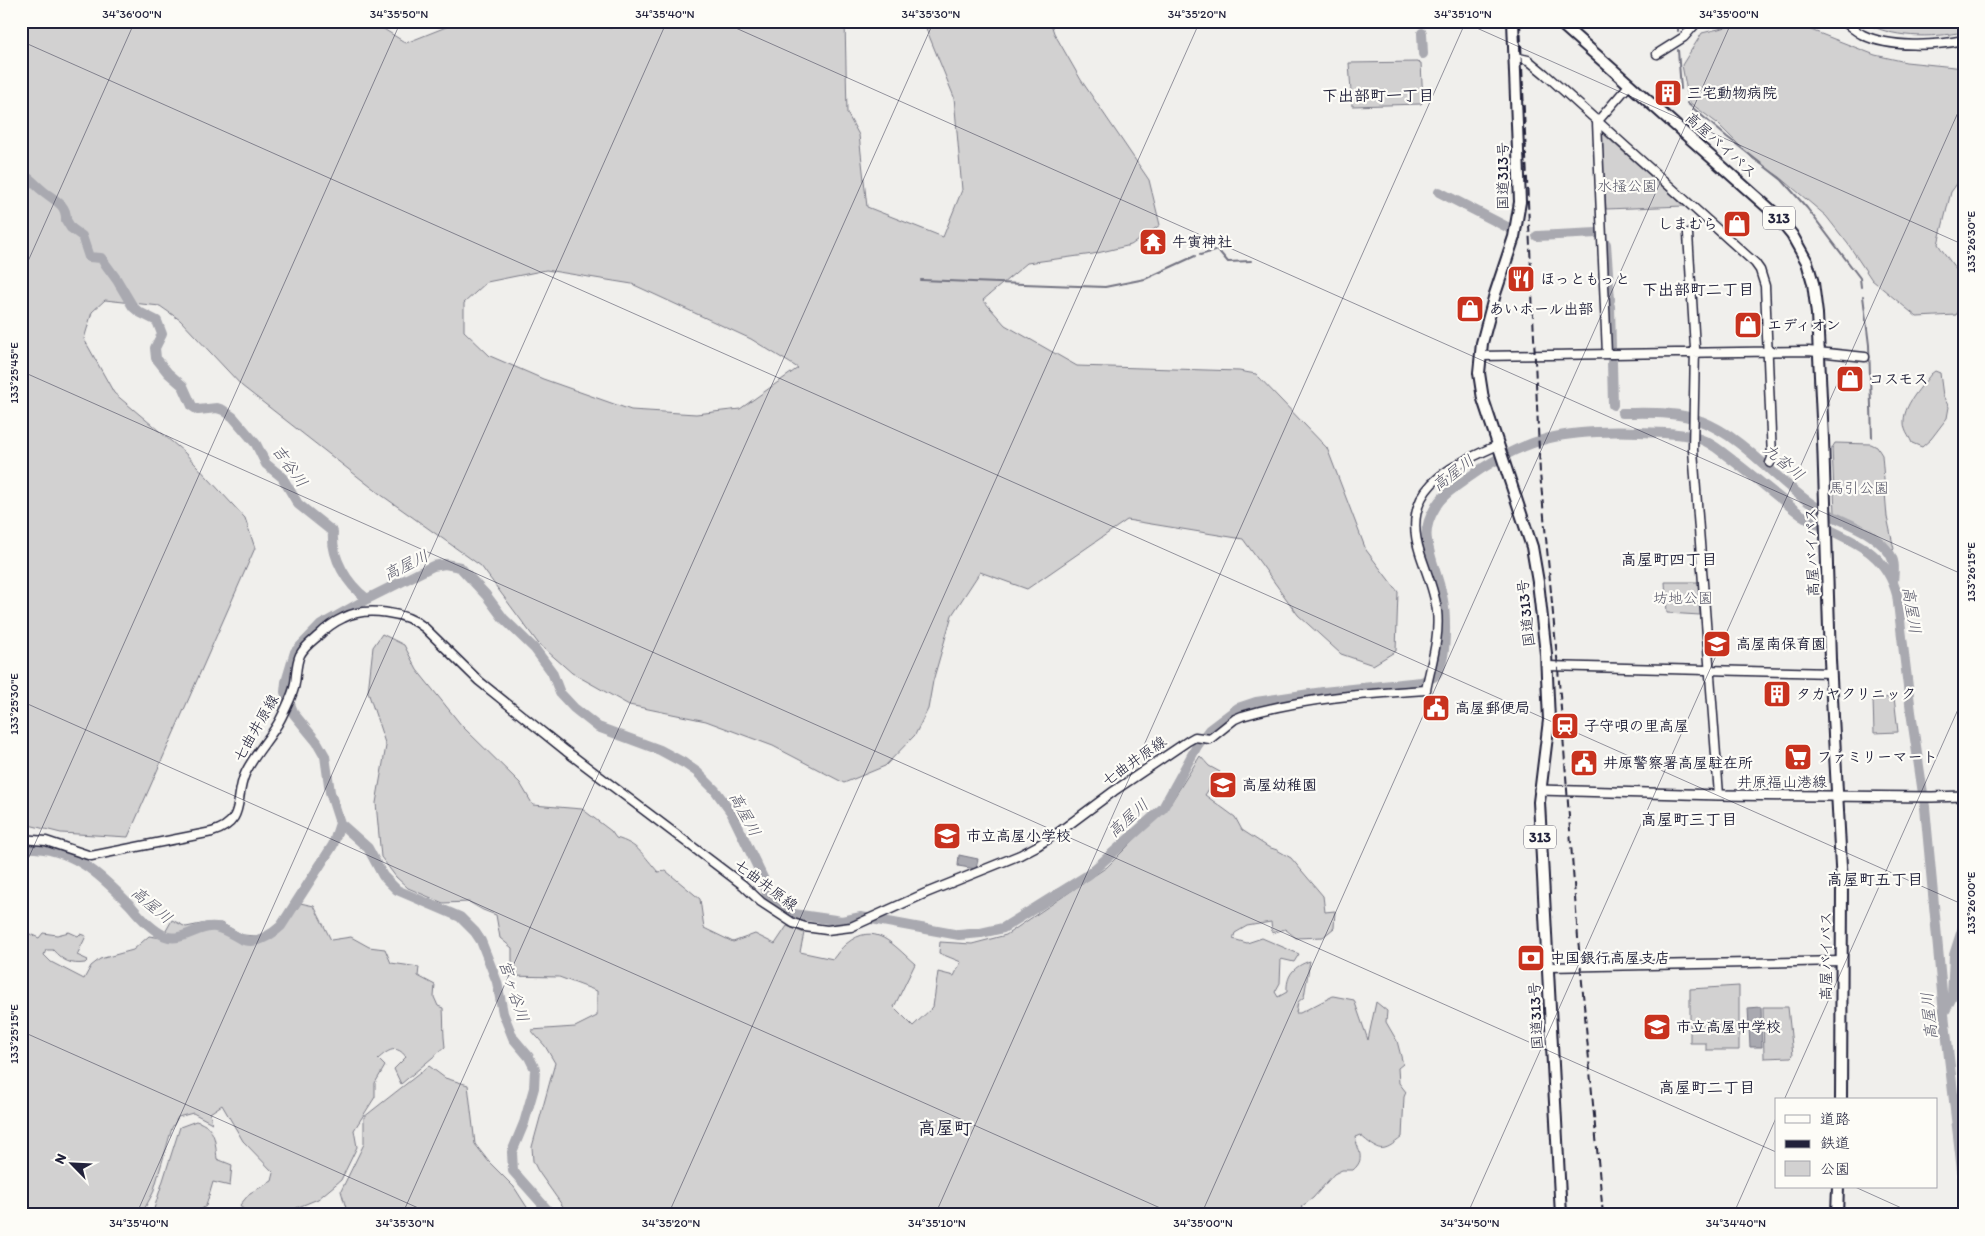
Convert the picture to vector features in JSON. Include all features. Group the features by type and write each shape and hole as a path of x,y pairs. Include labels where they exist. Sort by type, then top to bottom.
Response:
{"highway":[{"name":"国道313号","path":"1513,21 1520,202 1514,236 1484,332 1480,356 1479,383 1532,547 1538,582 1547,666 1549,720 1540,790 1542,880 1561,1215"},
{"name":"高屋バイパス","path":"1558,21 1773,212 1792,235 1807,262 1813,283 1819,352 1831,673 1842,884 1841,1098"},
{"path":"1837,1215 1838,1188"}],"main road":[{"name":"井原福山港線","path":"1540,790 1719,795 1964,796"}],"street":[{"path":"1657,54 1684,37 1698,21"},
{"path":"1843,21 1864,36 1892,42 1926,44 1964,40"},
{"path":"1515,57 1528,60 1755,263 1760,270 1765,286 1772,458 1770,462"},
{"path":"1607,354 1597,122 1630,84"},
{"path":"1688,234 1695,353 1694,465 1719,795"},
{"path":"1480,356 1819,352 1865,357"},
{"name":"七曲井原線","path":"21,840 46,841 91,856 212,832 223,828 236,813 246,773 275,728 292,694 298,662 305,647 342,618 358,613 402,615 409,617 426,628 479,682 780,916 805,927 827,930 852,927 926,893 1020,856 1059,832 1114,791 1188,741 1214,737 1235,720 1270,708 1350,695 1426,690 1436,642 1437,613 1435,597 1416,539 1415,520 1417,508 1427,490 1440,475 1455,465 1498,446"},
{"path":"1547,666 1831,673"},
{"path":"1548,966 1841,961"}],"green space":[{"path":"21,21 371,21 406,43 461,21 560,21 611,28 623,21 845,21 847,113 859,135 867,207 943,237 962,190 954,97 923,21 1050,21 1054,33 1081,80 1149,180 1160,225 1131,245 1093,254 1027,263 983,300 1005,325 1077,366 1239,371 1256,374 1327,448 1366,550 1398,592 1396,651 1373,665 1341,654 1298,615 1243,539 1127,520 1027,589 980,572 952,615 933,681 928,709 915,735 885,766 844,783 773,746 706,721 629,705 572,673 538,643 481,566 380,494 242,386 180,320 160,306 105,300 92,312 84,339 114,393 184,452 245,518 255,548 128,837 61,833 21,823","holes":["546,270 632,284 751,339 798,368 740,409 696,414 631,410 543,379 490,356 464,331 464,303 487,282"]},
{"path":"1862,21 1964,21 1964,32 1912,36 1886,31"},
{"path":"1747,22 1793,23 1875,55 1906,62 1964,68 1964,174 1951,192 1938,244 1956,270 1963,286 1962,305 1956,315 1917,317 1872,280 1848,244 1826,216 1780,177 1753,159 1717,123 1689,102 1682,65 1702,33"},
{"path":"1349,63 1421,63 1423,102 1421,104 1352,106"},
{"name":"水掻公園","path":"1601,132 1684,206 1606,209"},
{"path":"1935,371 1940,373 1943,396 1949,407 1947,418 1931,439 1922,447 1912,443 1906,432 1905,414 1916,393"},
{"name":"馬引公園","path":"1835,443 1871,444 1877,447 1882,455 1887,517 1894,549 1891,552 1873,533 1835,513 1832,448"},
{"name":"坊地公園","path":"1665,582 1698,582 1700,615 1667,613"},
{"path":"382,634 404,645 417,670 462,726 520,783 533,805 582,809 611,831 616,838 635,847 658,872 666,871 700,899 704,928 733,942 755,934 775,944 787,926 804,933 800,952 833,959 846,944 856,937 866,934 875,935 891,943 915,964 894,1007 913,1026 933,1007 938,972 954,976 961,962 939,953 940,942 972,944 1006,935 1107,867 1170,804 1200,756 1209,766 1220,772 1205,795 1235,817 1242,830 1268,847 1291,858 1323,896 1325,912 1335,911 1334,928 1323,937 1296,938 1285,929 1272,933 1271,922 1247,926 1235,933 1233,939 1247,943 1262,938 1299,954 1294,962 1281,959 1280,983 1275,992 1278,997 1287,992 1288,981 1292,972 1310,961 1304,997 1298,1002 1296,1013 1300,1013 1333,996 1354,1000 1368,1040 1376,1002 1387,1011 1386,1022 1397,1041 1403,1064 1398,1068 1399,1083 1406,1092 1404,1097 1402,1137 1390,1146 1381,1148 1376,1147 1360,1135 1355,1137 1360,1155 1357,1166 1353,1170 1342,1170 1334,1174 1313,1198 1301,1207 1306,1212 1318,1215 569,1215 533,1161 532,1147 555,1063 545,1046 531,1030 575,1027 597,1016 597,991 559,977 507,976 512,962 512,948 500,938 496,915 469,902 443,903 408,888 396,877 381,857 376,803 386,746 368,692 373,647"},
{"path":"1894,697 1898,732 1874,733 1873,699"},
{"path":"300,903 314,906 331,940 351,937 369,947 385,949 391,963 419,967 418,976 435,985 434,997 438,1006 443,1008 445,1047 401,1084 394,1069 406,1057 403,1053 392,1050 378,1059 385,1066 375,1083 375,1097 354,1130 357,1147 341,1180 318,1199 296,1208 293,1215 247,1215 240,1205 250,1193 272,1181 274,1173 243,1141 222,1105 210,1113 212,1123 193,1113 178,1117 172,1128 153,1193 141,1215 21,1215 21,928 23,928 23,931 39,938 43,933 57,935 69,932 78,936 80,934 86,936 77,955 88,960 85,963 67,961 53,950 46,950 44,955 51,962 84,979 91,966 100,959 133,950 149,936 162,938 172,920 186,927 206,923 221,923 243,935 256,936 285,927"},
{"path":"1739,986 1739,1050 1706,1050 1706,1043 1690,1043 1690,989"},
{"path":"1763,1007 1788,1007 1793,1055 1791,1057 1764,1058"},
{"path":"429,1066 445,1078 468,1085 475,1144 489,1162 514,1187 532,1215 348,1215 341,1191 364,1144 364,1117"},
{"path":"196,1121 211,1131 215,1141 217,1159 232,1165 230,1186 213,1182 206,1206 193,1215 155,1215 153,1212 180,1127"}],"shaded area":[{"path":"959,855 978,859 976,869 958,866"},
{"path":"1761,1007 1762,1047 1750,1047 1748,1008"}],"waterway":[{"path":"1678,21 1678,31"},
{"name":"九沓川","path":"1422,33 1423,54"},
{"path":"1678,50 1681,89"},
{"path":"1687,103 1782,180 1807,208 1860,278 1861,287"},
{"name":"吉谷川","path":"21,174 62,206 66,220 71,228 82,236 89,257 101,258 133,307 157,321 162,334 155,348 156,358 168,373 183,386 192,406 198,410 217,408 233,417 256,444 266,464 282,477 298,504 333,532 335,551 342,570 353,586 367,599"},
{"name":"九沓川","path":"1439,192 1509,228"},
{"name":"九沓川","path":"1537,236 1597,233"},
{"name":"九沓川","path":"1606,244 1610,300"},
{"path":"1200,255 1218,250 1228,262 1251,261"},
{"path":"921,280 1105,287 1145,279 1195,256"},
{"path":"1863,296 1869,345 1872,437"},
{"name":"九沓川","path":"1610,306 1611,347"},
{"name":"九沓川","path":"1612,362 1613,405"},
{"name":"九沓川","path":"1622,413 1662,413 1682,416 1717,428 1745,448 1813,505 1871,535 1887,550 1892,558 1894,565 1893,582"},
{"name":"高屋川","path":"21,848 38,848 69,856 95,872 142,919 165,936 171,938 178,937 210,927 219,928 247,941 257,940 272,933 281,926 333,845 340,823 330,792 325,756 317,742 294,714 285,692 295,652 321,625 367,599 433,566 445,564 460,567 486,595 503,618 535,649 552,672 560,693 574,708 598,727 660,750 684,763 697,772 715,790 731,812 764,880 767,895 778,906 794,914 842,921 861,917 959,935 1003,928 1088,875 1163,808 1197,746 1209,730 1238,708 1256,702 1323,692 1421,682 1435,676 1439,670 1444,649 1444,613 1442,595 1428,547 1427,527 1429,519 1438,504 1444,496 1457,486 1487,465 1528,445 1548,438 1569,434 1614,431 1690,436 1712,445 1800,514 1858,544 1871,553 1882,564 1891,578 1897,595 1925,807 1944,1014 1964,1188"},
{"name":"九沓川","path":"1892,550 1894,562"},
{"name":"宮ヶ谷川","path":"340,823 368,848 383,876 397,890 460,917 481,941 497,982 503,1013 513,1038 529,1057 535,1069 534,1088 524,1123 512,1152 513,1171 552,1215"},
{"path":"1944,1013 1952,997 1954,955 1964,924"}],"railway":[{"path":"1520,21 1540,473 1603,1215"}],"place":[{"name":"三宅動物病院","path":"1668,93"},
{"name":"しまむら","path":"1737,224"},
{"name":"牛寅神社","path":"1153,242"},
{"name":"ほっともっと","path":"1521,279"},
{"name":"あいホール出部","path":"1470,309"},
{"name":"エディオン","path":"1748,325"},
{"name":"コスモス","path":"1850,379"},
{"name":"高屋南保育園","path":"1717,644"},
{"name":"タカヤクリニック","path":"1777,694"},
{"name":"高屋郵便局","path":"1436,708"},
{"name":"子守唄の里高屋","path":"1565,726"},
{"name":"ファミリーマート","path":"1798,757"},
{"name":"井原警察署高屋駐在所","path":"1584,763"},
{"name":"高屋幼稚園","path":"1223,785"},
{"name":"市立高屋小学校","path":"947,836"},
{"name":"中国銀行高屋支店","path":"1531,958"},
{"name":"市立高屋中学校","path":"1657,1027"}],"district":[{"name":"下出部町一丁目","path":"1378,95"},
{"name":"下出部町二丁目","path":"1698,289"},
{"name":"高屋町四丁目","path":"1669,559"},
{"name":"高屋町三丁目","path":"1689,819"},
{"name":"高屋町五丁目","path":"1875,879"},
{"name":"高屋町二丁目","path":"1707,1087"},
{"name":"高屋町","path":"945,1128"}]}
